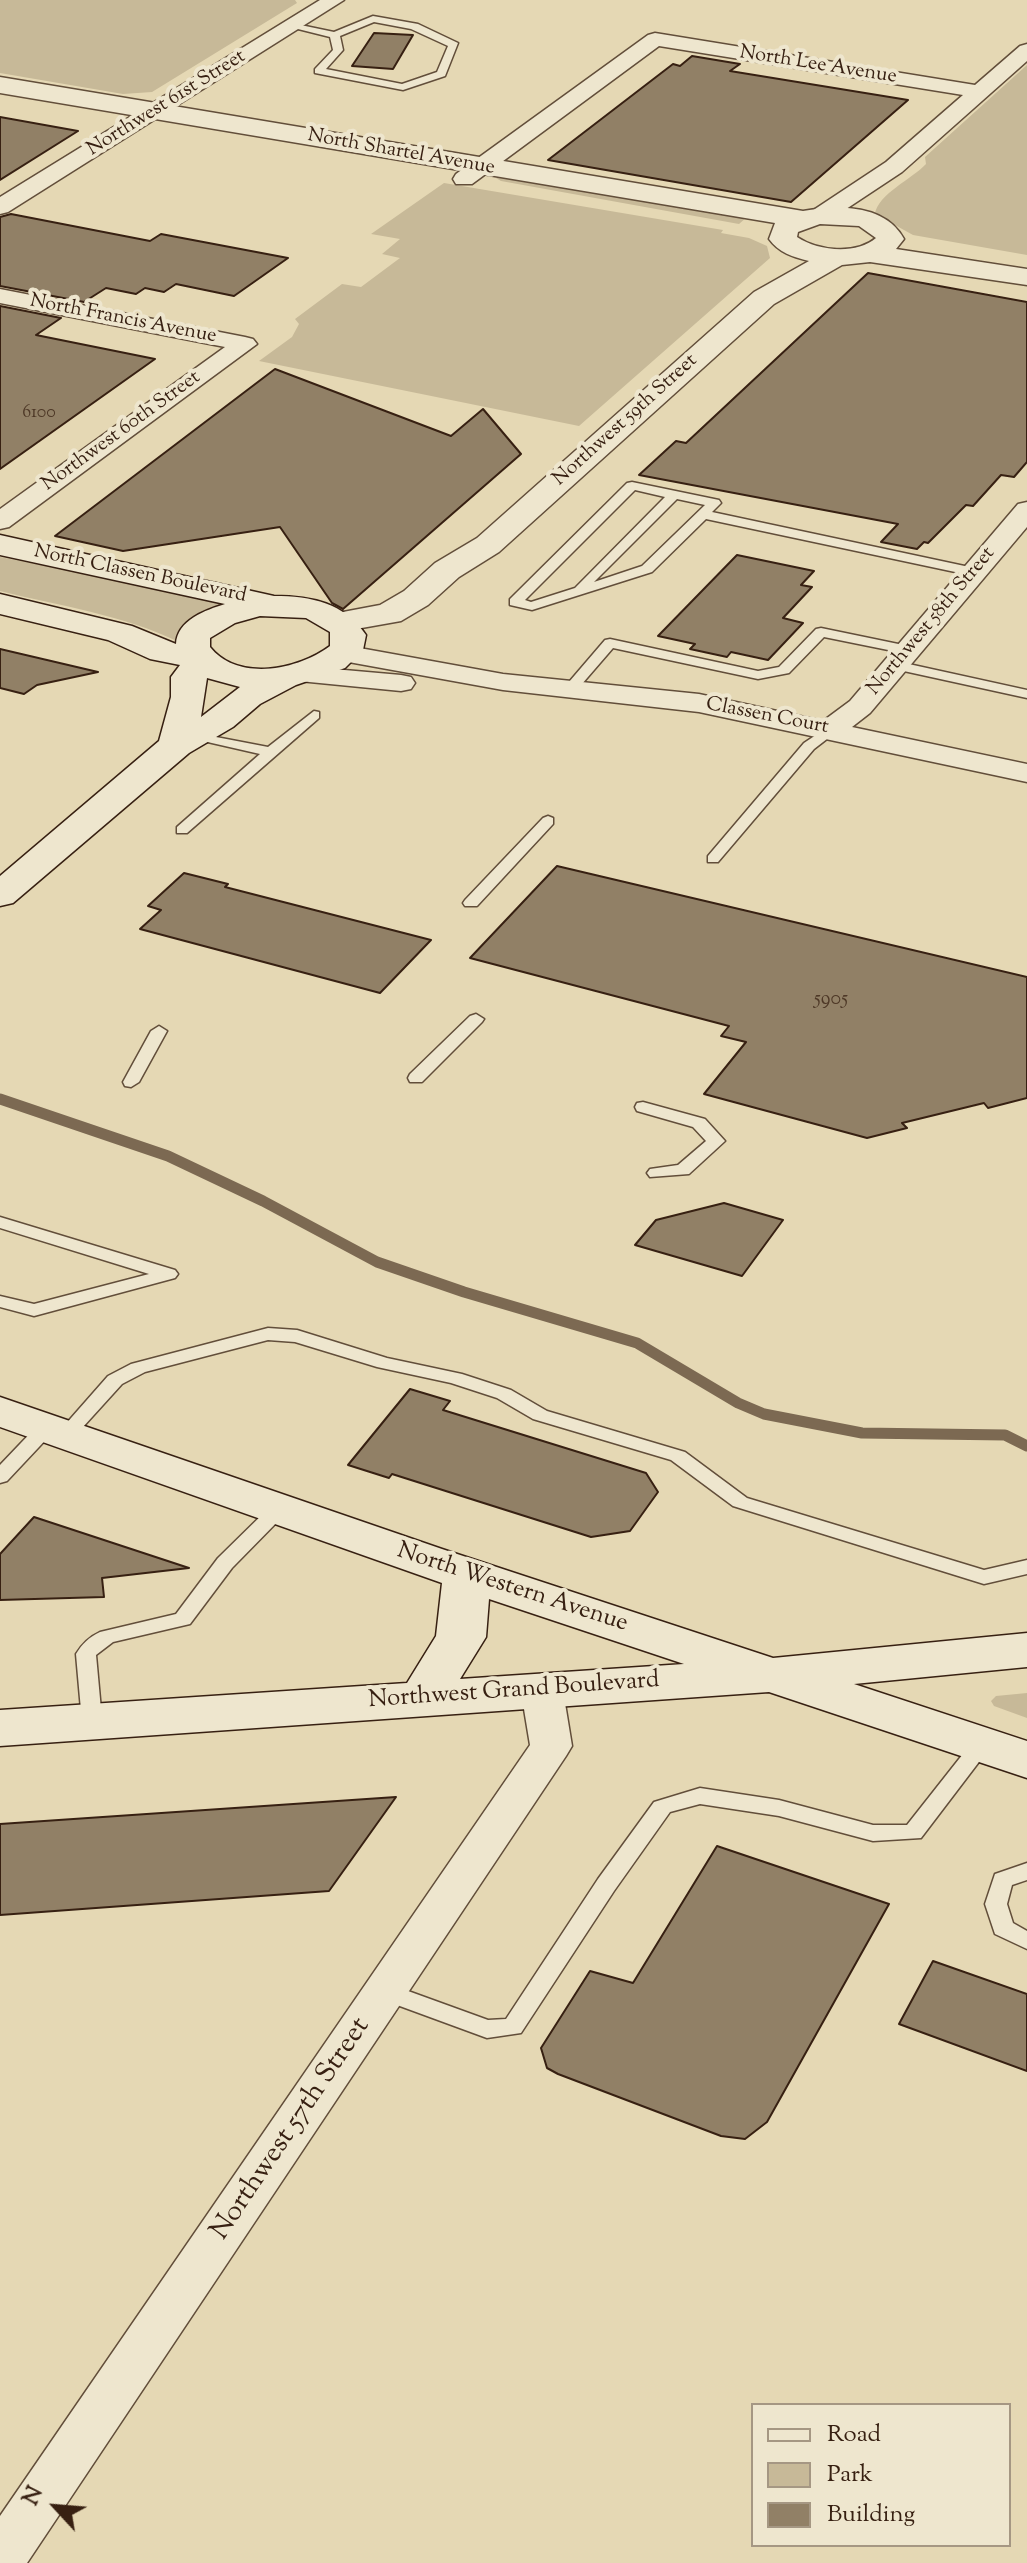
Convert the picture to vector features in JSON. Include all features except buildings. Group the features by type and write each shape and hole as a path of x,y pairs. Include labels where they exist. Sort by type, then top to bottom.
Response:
{"street":[{"name":"Northwest 61st Street","path":"0,207 334,0"},
{"name":"North Lee Avenue","path":"472,173 655,39 981,92"},
{"path":"789,244 785,228 812,218 894,167 1027,50"},
{"name":"North Shartel Avenue","path":"0,85 146,117 472,173 878,227 1027,261"},
{"name":"North Shartel Avenue","path":"0,99 146,117"},
{"path":"868,253 886,244 868,212 894,167"},
{"name":"North Shartel Avenue","path":"472,173 838,256 868,253 1027,277"},
{"name":"Northwest 59th Street","path":"764,298 789,244"},
{"name":"Northwest 59th Street","path":"343,642 376,642 431,612 475,572 488,545 764,298 838,256"},
{"name":"North Francis Avenue","path":"0,296 245,344"},
{"name":"Northwest 60th Street","path":"0,521 245,344"},
{"name":"Northwest 58th Street","path":"831,729 860,707 1027,510"},
{"name":"North Classen Boulevard","path":"0,545 280,606 314,610 343,642"},
{"path":"0,604 120,633 162,652 202,660 226,672 244,676 292,676"},
{"name":"North Classen Boulevard","path":"185,740 188,677 202,660 194,649 194,639 209,622 241,609 280,606"},
{"path":"0,895 185,740 221,720 248,697 292,676 324,667 343,642"},
{"name":"Classen Court","path":"343,642 503,682"},
{"name":"Classen Court","path":"292,676 412,684 503,682 699,703 1027,773"},
{"name":"North Western Avenue","path":"0,1411 467,1574 1004,1752"},
{"path":"423,1698 461,1637 467,1574"},
{"name":"Northwest Grand Boulevard","path":"0,1728 773,1675 1027,1650"},
{"name":"Northwest 57th Street","path":"0,2559 551,1746 542,1691"}],"lane":[{"path":"291,26 335,35 373,19 414,26 454,45 441,74 403,87 319,71 338,50 335,35"},
{"path":"632,486 714,503 702,514 647,569 532,606 515,602 632,486"},
{"path":"576,592 674,495"},
{"path":"702,514 974,572"},
{"path":"570,689 610,643 758,675 784,670 821,632 1027,694"},
{"path":"182,830 314,715"},
{"path":"713,859 809,746 831,729"},
{"path":"185,740 271,752"},
{"path":"471,903 548,821"},
{"path":"416,1078 476,1019"},
{"path":"131,1082 159,1031"},
{"path":"643,1107 699,1123 716,1141 683,1170 656,1173"},
{"path":"0,1222 169,1274 34,1310 0,1301"},
{"path":"0,1477 115,1380 138,1368 268,1334 297,1336 384,1363 455,1378 504,1394 540,1415 678,1456 740,1502 984,1577 1027,1567"},
{"path":"92,1721 86,1654 97,1642 183,1619 225,1563 279,1509"},
{"path":"386,1992 487,2029 513,2027 606,1885 662,1807 700,1796 779,1808 873,1833 913,1833 1004,1752"},
{"path":"1027,1871 1003,1880 996,1904 1003,1928 1027,1941"}],"green space":[{"path":"0,0 295,0 297,3 152,92 123,94 0,73"},
{"path":"1027,65 1027,255 913,235 875,214 889,193 926,164 925,157"},
{"path":"499,176 747,217 739,224 501,181 496,178"},
{"path":"444,183 723,230 721,233 749,238 767,246 770,258 579,426 259,361 292,337 299,324 295,319 342,284 361,287 400,258 382,254 400,239 371,234"},
{"path":"0,557 235,603 179,642 114,618 0,591"},
{"path":"1027,1693 1027,1718 994,1706 991,1701 996,1696"}],"waterway":[{"path":"0,1099 168,1156 263,1201 377,1262 464,1292 637,1343 738,1403 764,1414 862,1433 1005,1435 1027,1446"}]}
